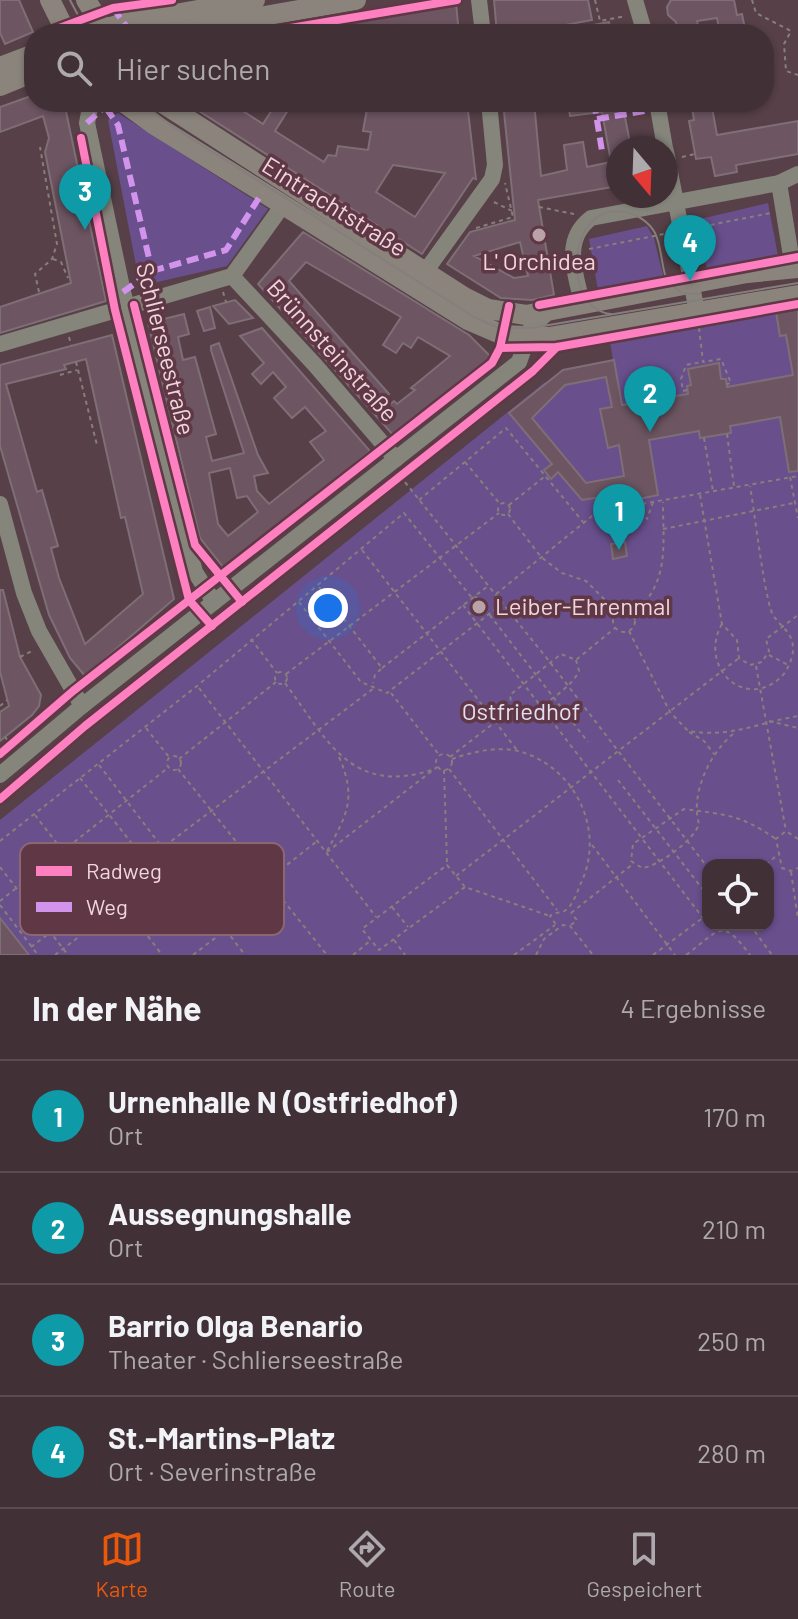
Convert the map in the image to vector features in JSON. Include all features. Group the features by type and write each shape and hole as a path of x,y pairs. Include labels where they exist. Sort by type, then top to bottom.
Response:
{"main road":[{"path":"50,0 62,24"},
{"path":"86,0 95,24"},
{"path":"137,24 255,0"},
{"path":"219,24 356,0"},
{"path":"0,67 24,58"},
{"path":"0,86 24,76"},
{"name":"Eintrachtstraße","path":"137,112 468,320 503,335 526,337"},
{"name":"Eintrachtstraße","path":"177,112 425,272 478,304 507,314 547,313 691,284 796,268"},
{"path":"526,337 698,316 798,295"}],"street":[{"path":"479,0 482,24"},
{"name":"Schlierseestraße","path":"89,112 87,123 127,307 195,572 214,602"},
{"path":"425,272 492,179 495,165 490,112"},
{"path":"660,112 667,136"},
{"path":"678,204 779,183 798,174"},
{"path":"779,183 796,268"},
{"path":"0,344 232,276 283,205"},
{"path":"583,306 572,245 577,232 591,218 652,208"},
{"path":"677,208 698,316"},
{"name":"Brünnsteinstraße","path":"232,276 315,365 396,459"},
{"path":"0,775 82,706 519,362 526,337 547,313"},
{"path":"507,314 526,337"},
{"path":"0,504 24,593 39,631 82,706"}],"path":[{"path":"595,0 600,21 632,8"},
{"path":"752,0 756,13 791,31"},
{"path":"798,28 791,31 784,44 786,71 798,75"},
{"path":"39,292 35,274 52,259 57,244 51,219 54,207 40,147"},
{"path":"678,153 695,154"},
{"path":"468,230 513,217 507,184 492,179"},
{"path":"482,195 513,212"},
{"path":"539,207 591,218"},
{"path":"52,259 61,262 68,278"},
{"path":"698,316 703,362"},
{"path":"687,390 683,391 681,379 686,365 721,359 728,370 731,383 727,384"},
{"path":"76,362 97,445"},
{"path":"60,375 78,370"},
{"path":"419,500 506,428 584,523"},
{"path":"727,434 734,487"},
{"path":"704,438 713,491"},
{"path":"396,459 400,476 549,661 702,860"},
{"path":"465,462 500,504 509,505"},
{"path":"545,476 509,505 508,514 541,557 562,573 586,581 617,612"},
{"path":"496,594 597,512 798,476"},
{"path":"790,477 798,518"},
{"path":"699,493 722,624 713,647 721,672 736,685 761,688 780,678 789,666 793,651 784,625 773,615 750,484"},
{"path":"633,614 659,584 665,557 663,500"},
{"path":"637,504 647,519 653,501"},
{"path":"663,529 794,503"},
{"path":"499,513 500,504"},
{"path":"0,841 197,686 404,513 440,559 490,614 588,742"},
{"path":"277,673 286,674 499,513 508,514"},
{"path":"360,548 518,751"},
{"path":"170,843 320,730 374,686 375,675 382,668 489,585"},
{"path":"317,586 382,668"},
{"path":"298,601 361,682 390,692 440,756 451,758 479,751 518,751 551,767 571,787 589,823 592,845 586,872 568,908"},
{"path":"390,692 503,603"},
{"path":"463,605 702,917"},
{"path":"615,628 613,618 617,612 625,610 633,614"},
{"path":"629,631 635,624 633,614"},
{"path":"768,655 766,639 798,615"},
{"path":"722,624 737,640 739,658"},
{"path":"615,628 629,631"},
{"path":"576,660 615,628"},
{"path":"629,631 670,712 688,731 704,741 714,756"},
{"path":"251,638 277,673 276,682"},
{"path":"512,709 510,695 535,671 561,654 576,660"},
{"path":"756,664 768,655"},
{"path":"768,655 789,666"},
{"path":"739,658 756,664"},
{"path":"456,876 739,658"},
{"path":"512,709 527,714 540,706 577,675 576,660"},
{"path":"756,664 786,831"},
{"path":"286,674 285,683 339,756 349,787 349,810 326,853"},
{"path":"145,727 170,758 179,759 276,682 285,683"},
{"path":"197,686 377,918"},
{"path":"0,706 7,700"},
{"path":"512,709 451,758 449,769 557,910"},
{"path":"688,731 733,734 768,721 798,716"},
{"path":"768,721 798,728"},
{"path":"634,864 647,868 687,840 697,829 695,813 700,790 714,756 733,734"},
{"path":"5,737 11,745"},
{"path":"339,756 382,778 407,777 436,768 449,769"},
{"path":"326,853 436,768 440,756"},
{"path":"73,843 169,767 170,758"},
{"path":"178,769 179,759"},
{"path":"98,764 159,843"},
{"path":"169,767 178,769 238,843"},
{"path":"444,770 447,865 465,887 550,916 556,925"},
{"path":"80,778 132,843"},
{"path":"618,780 702,888"},
{"path":"634,864 630,851 641,838 684,809 695,813 738,816 776,839"},
{"path":"34,814 57,843"},
{"path":"786,831 798,838"},
{"path":"776,839 786,831"},
{"path":"776,839 782,868 791,871 798,868"},
{"path":"284,868 317,841"},
{"path":"592,845 675,955"},
{"path":"773,859 778,855"},
{"path":"571,913 634,864"},
{"path":"447,865 362,929 379,950 465,887"},
{"path":"0,867 20,893"},
{"path":"791,871 798,919"},
{"path":"20,885 0,903 20,931"},
{"path":"284,899 327,955"},
{"path":"392,907 408,928"},
{"path":"550,916 557,910 568,908"},
{"path":"514,955 556,925 570,926 577,920 568,908"},
{"path":"653,955 702,919"},
{"path":"536,955 556,925"},
{"path":"570,926 593,955"},
{"path":"686,955 719,930 727,929 732,931 750,955"},
{"path":"754,931 772,955"},
{"path":"23,935 38,955"},
{"path":"31,947 48,935"},
{"path":"53,935 68,955"},
{"path":"55,955 80,935"},
{"path":"147,935 162,955"},
{"path":"193,955 219,935"},
{"path":"230,935 245,955"},
{"path":"393,939 405,955"},
{"path":"353,955 371,940"}],"green space":[{"path":"118,113 268,209 227,266 140,286 108,120"},
{"path":"768,203 778,256 711,271 707,269 696,220"},
{"path":"647,226 654,238 664,279 598,290 589,239"},
{"name":"Ostfriedhof","path":"798,308 798,955 0,955 0,820 544,383 613,360 610,341"}],"building":[{"path":"0,0 19,0 30,24 24,24 24,36 5,44 0,33"},
{"path":"494,0 588,0 592,20 570,24 496,24"},
{"path":"671,0 734,0 737,15 742,14 744,24 718,24 717,18 697,21 698,24 676,24 668,15 667,7"},
{"path":"456,3 458,24 340,24"},
{"path":"24,99 24,112 66,112 106,301 0,333 0,307 71,283 45,152 49,138 43,116 0,132 0,107"},
{"path":"201,112 244,112 263,124 271,112 287,112 275,131 324,162 328,155 336,156 338,146 368,150 371,132 363,131 366,112 468,112 476,179 473,178 422,254","holes":["393,165 445,173 415,217 376,192"]},
{"path":"504,112 535,112 541,176 567,170 564,145 583,142 587,167 606,163 606,188 538,200 554,295 532,300 501,298 447,264 470,232 515,220","holes":["520,242 528,276 514,278 474,256"]},
{"path":"569,112 602,112 570,116"},
{"path":"602,112 624,112 629,136 606,136"},
{"path":"693,112 713,112 717,135 798,121 798,154 736,165 737,172 715,176 711,157 696,159 689,121 694,120"},
{"path":"303,232 469,335 492,358 393,435 258,284","holes":["306,262 401,317 383,345 396,353 403,343 411,348 418,337 450,356 411,388 415,390 377,415 389,394 289,281"]},
{"path":"235,300 253,318 229,324 213,306"},
{"path":"210,307 215,328 204,331 197,311"},
{"path":"798,308 798,471 789,472 780,417 730,426 731,433 700,438 699,431 649,440 658,495 629,501 627,493 582,500 558,472 551,479 544,470 552,464 509,413 563,370 614,360 622,405 688,394 687,386 691,385 688,369 719,363 721,379 726,379 727,387 793,375 786,335 780,336 776,312","holes":["606,377 612,407 600,409 608,448 619,445 624,476 586,483 532,418 565,385"]},
{"path":"184,314 189,334 178,337 183,360 195,357 216,434 206,437 212,461 244,453 211,350 211,346 219,343 258,455 268,473 254,476 257,491 269,504 324,460 310,442 326,431 305,407 292,418 274,398 286,387 273,372 261,384 252,374 264,363 240,336 262,328 370,451 224,568 200,538 148,323","holes":["230,468 237,498 247,496 258,512 228,536 218,524 209,473"]},
{"path":"112,335 174,599 85,676 70,658 49,615 0,446 0,365","holes":["86,359 121,518 125,517 143,594 85,644 59,578 51,548 58,546 42,490 37,492 6,384 66,369 64,365"]},
{"path":"625,542 627,556 613,559 611,544"},
{"path":"0,590 3,590 20,657 41,695 39,706 32,715 0,741 0,712 9,706 0,672"},
{"path":"0,918 29,955 0,955"}],"tram line":[{"path":"70,0 83,24"},
{"path":"154,112 474,317 499,328 531,328 798,283"},
{"path":"611,314 595,308 584,294 578,277 577,257 581,238 591,223 605,213 625,212 646,222 657,238 667,281 682,293 700,294"}],"marked path":[{"path":"113,8 125,24"},
{"path":"87,123 99,112"},
{"path":"109,112 118,125 152,271"},
{"path":"596,112 602,151"},
{"path":"597,119 639,112"},
{"path":"123,292 152,271 226,250 262,193"}],"cycle path":[{"path":"70,24 113,8 172,0"},
{"path":"314,24 457,0"},
{"path":"81,138 115,310 189,600 212,626"},
{"path":"539,305 798,257"},
{"path":"509,306 500,348 557,347 798,304"},
{"path":"134,305 195,545 242,602"},
{"path":"0,799 85,726 533,371 557,347"},
{"path":"0,754 73,691 492,363 500,348"}],"place":[{"name":"Barrio Olga Benario","path":"85,230"},
{"name":"L' Orchidea","path":"539,235"},
{"name":"St.-Martins-Platz","path":"690,281"},
{"name":"Aussegnungshalle","path":"650,432"},
{"name":"Urnenhalle N (Ostfriedhof)","path":"619,550"},
{"name":"Leiber-Ehrenmal","path":"479,607"}]}
